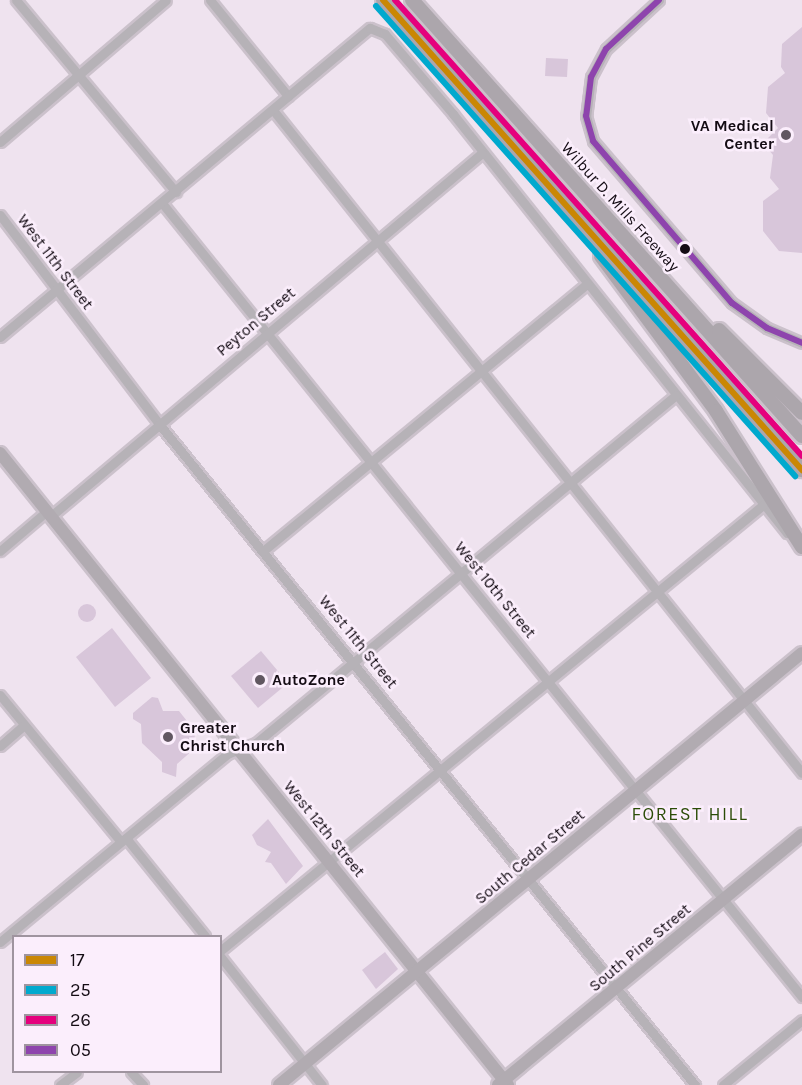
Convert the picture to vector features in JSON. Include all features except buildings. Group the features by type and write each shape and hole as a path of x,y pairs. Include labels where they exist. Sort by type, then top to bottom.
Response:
{"highway":[{"path":"383,0 802,470"},
{"name":"Wilbur D. Mills Freeway","path":"412,0 802,436"},
{"path":"552,189 716,411 802,549"},
{"path":"625,236 802,413"}],"main road":[{"name":"West 12th Street","path":"0,453 417,971 503,1083"},
{"name":"South Cedar Street","path":"279,1085 802,652"},
{"name":"South Pine Street","path":"503,1083 802,834"}],"street":[{"path":"16,0 176,192"},
{"path":"0,142 166,0"},
{"path":"210,0 288,96"},
{"path":"659,0 606,49 591,77 586,116 593,141 732,303 767,328 802,343"},
{"path":"0,337 370,28 385,34 399,50 763,506 802,549"},
{"path":"273,110 478,372 802,773"},
{"name":"Peyton Street","path":"0,551 159,424 482,153"},
{"name":"West 10th Street","path":"162,203 372,460 802,997"},
{"name":"West 11th Street","path":"0,215 159,424 354,661 695,1085"},
{"path":"263,551 478,372 587,285"},
{"path":"1,939 227,753 239,751 256,743 676,395"},
{"path":"222,952 329,861 341,855 656,592 763,506"},
{"path":"0,694 204,935"},
{"path":"0,746 24,725"},
{"path":"17,928 22,935"},
{"path":"222,957 322,1085"},
{"path":"723,1085 802,1020"},
{"path":"60,1085 74,1073"},
{"path":"133,1073 142,1085"}],"transit line":[{"name":"17","path":"383,0 802,470"},
{"name":"26","path":"395,0 802,456"},
{"name":"05","path":"659,0 606,49 591,77 586,116 593,141 732,303 767,328 802,343"},
{"name":"25","path":"376,6 795,476"}],"place":[{"name":"VA Medical Center","path":"786,135"},
{"name":"AutoZone","path":"260,680"},
{"name":"Greater Christ Church","path":"168,737"}],"district":[{"name":"FOREST HILL","path":"690,814"}]}
